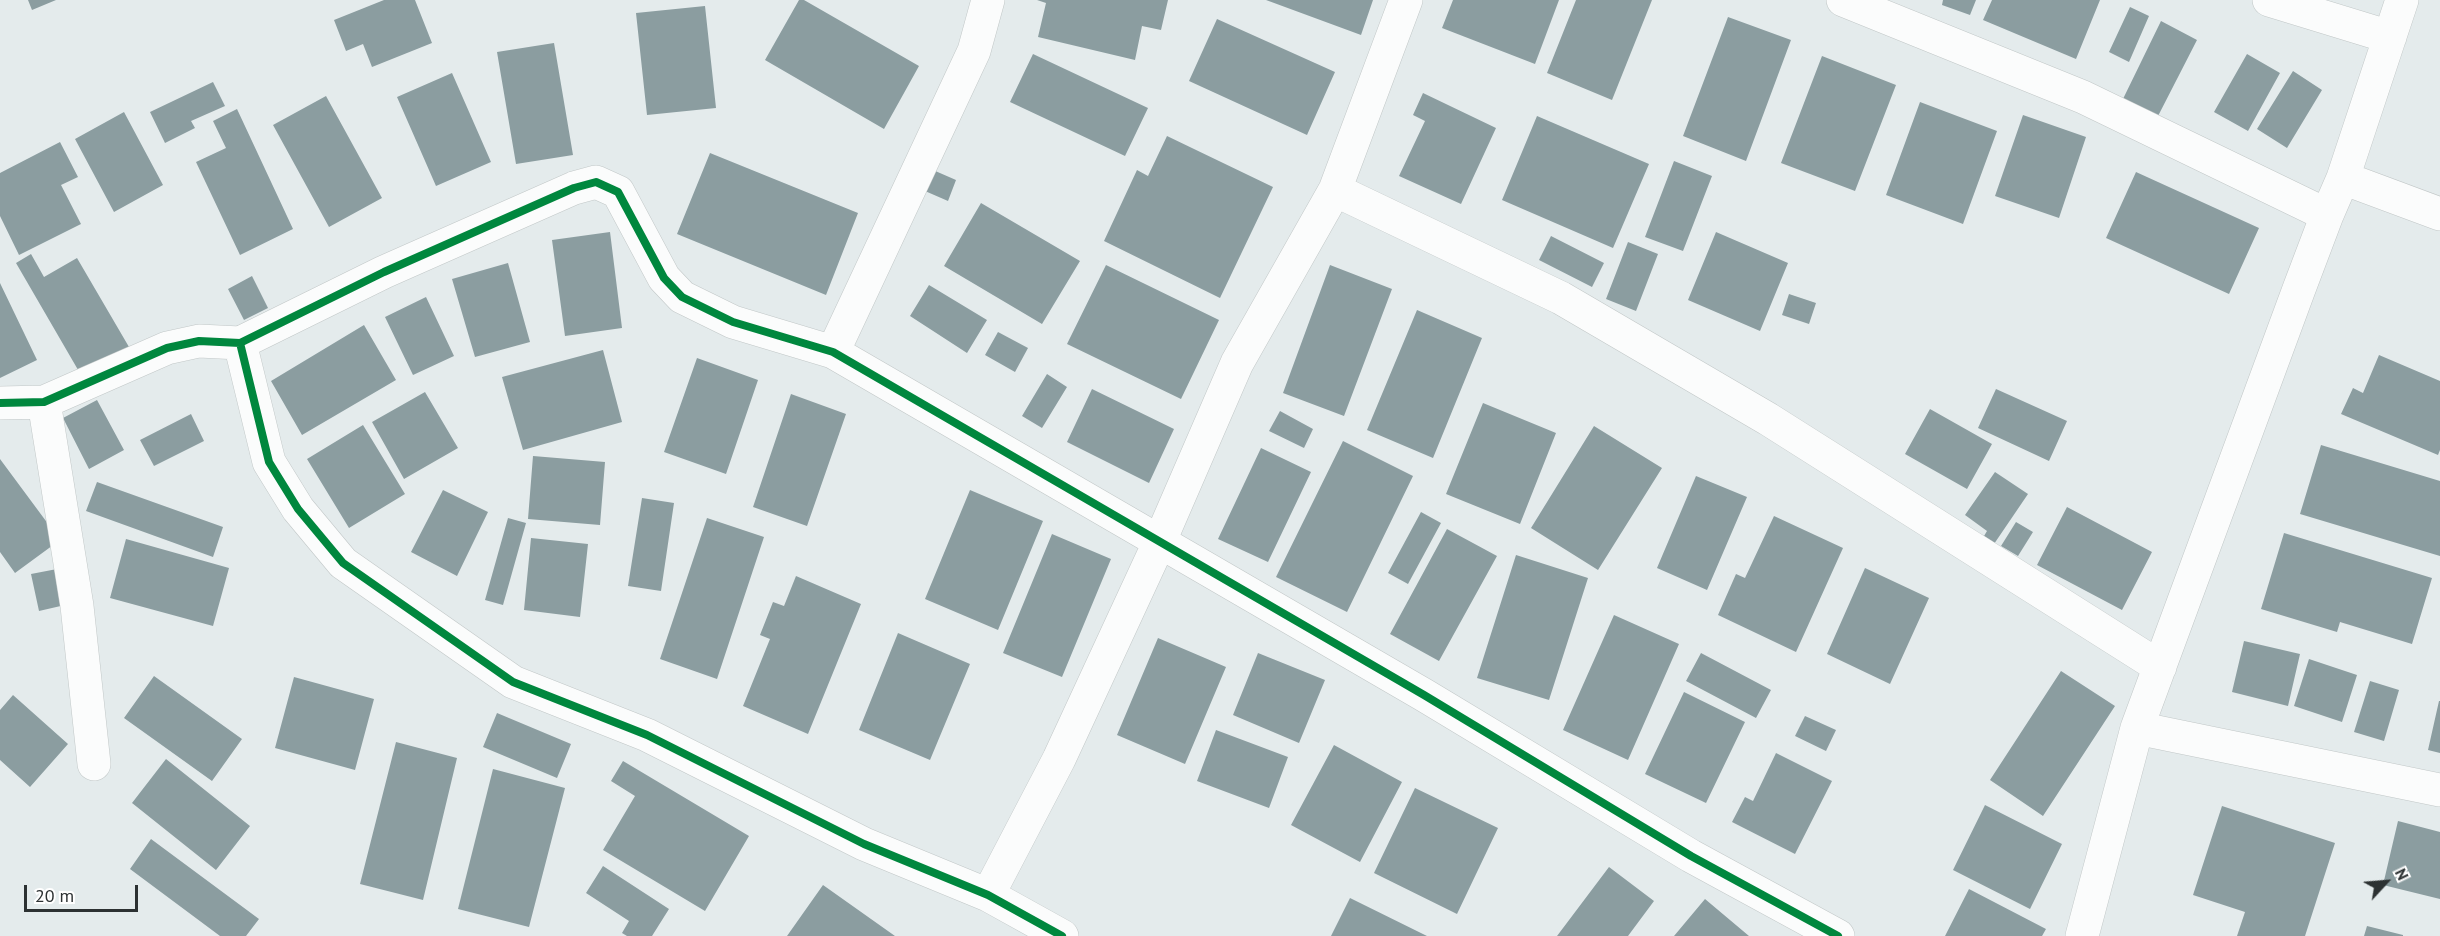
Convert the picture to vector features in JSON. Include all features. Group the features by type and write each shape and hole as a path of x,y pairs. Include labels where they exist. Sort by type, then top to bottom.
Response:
{"street":[{"path":"833,352 974,51 988,0"},
{"path":"988,895 1059,759 1159,543 1237,363 1335,190 1406,0"},
{"path":"1843,0 2083,97 2326,214"},
{"path":"2269,0 2390,37"},
{"path":"2082,936 2137,728 2326,214 2343,178 2402,0"},
{"path":"2343,178 2440,214"},
{"path":"0,403 44,402 167,348 200,341 240,343 384,272 574,188 596,183 618,192 664,278 682,297 733,322 833,352 1424,695 1691,856 1838,936"},
{"path":"1335,190 1570,303 1768,419 2160,667"},
{"path":"240,343 269,462 298,509 343,563 513,682 648,735 864,844 988,895 1062,936"},
{"path":"44,402 78,606 94,764"},
{"path":"2137,728 2440,790"}],"building":[{"path":"28,0 56,0 32,10"},
{"path":"384,0 415,0 432,43 372,67 363,44 346,51 334,20"},
{"path":"799,0 804,0 919,66 884,129 765,60"},
{"path":"1037,0 1168,0 1161,30 1142,26 1135,60 1038,37 1046,3"},
{"path":"1266,0 1373,0 1361,35"},
{"path":"1453,0 1559,0 1535,64 1442,28"},
{"path":"1576,0 1652,0 1612,100 1547,73"},
{"path":"1943,0 1976,0 1970,15 1942,5"},
{"path":"1992,0 2100,0 2076,59 1983,20"},
{"path":"705,6 716,108 647,115 636,13"},
{"path":"2130,7 2149,16 2129,62 2109,52"},
{"path":"1728,17 1791,40 1746,161 1683,136"},
{"path":"1217,19 1335,72 1307,135 1189,81"},
{"path":"2161,21 2197,40 2157,118 2122,101"},
{"path":"554,43 573,155 516,164 497,52"},
{"path":"1033,54 1148,108 1125,156 1010,102"},
{"path":"2247,54 2280,73 2248,131 2214,112"},
{"path":"1822,56 1896,85 1855,191 1781,163"},
{"path":"2293,71 2322,90 2287,148 2257,129"},
{"path":"452,73 491,162 436,186 397,97"},
{"path":"213,82 225,106 191,121 195,128 165,143 150,112"},
{"path":"1423,93 1496,128 1461,204 1399,176 1425,121 1413,115"},
{"path":"326,96 382,198 329,227 273,125"},
{"path":"1920,102 1997,131 1963,224 1886,195"},
{"path":"237,109 293,229 240,255 196,162 226,148 213,121"},
{"path":"124,112 163,185 114,212 75,139"},
{"path":"2023,115 2086,137 2059,218 1995,196"},
{"path":"1537,116 1649,164 1613,248 1502,200"},
{"path":"1167,136 1273,187 1220,298 1104,241 1137,170 1148,176"},
{"path":"60,142 78,177 61,185 81,224 19,255 0,216 0,173"},
{"path":"710,153 858,213 826,295 677,234"},
{"path":"1674,161 1712,176 1683,251 1645,237"},
{"path":"933,170 956,180 948,201 925,191"},
{"path":"2136,172 2259,228 2229,294 2106,238"},
{"path":"981,203 1080,261 1042,324 944,266"},
{"path":"610,232 622,328 565,336 552,240"},
{"path":"1716,232 1788,263 1760,331 1688,300"},
{"path":"1551,236 1604,263 1592,287 1539,260"},
{"path":"1628,242 1658,254 1636,311 1606,299"},
{"path":"31,254 44,277 77,258 129,347 81,375 16,263"},
{"path":"508,263 530,342 475,357 452,279"},
{"path":"1106,265 1219,320 1181,399 1067,344"},
{"path":"1330,265 1392,289 1344,416 1283,393"},
{"path":"252,276 268,308 244,320 228,289"},
{"path":"0,283 37,360 0,378"},
{"path":"929,285 987,320 967,353 910,316"},
{"path":"1789,294 1816,303 1809,324 1782,315"},
{"path":"426,297 454,356 413,375 385,317"},
{"path":"1417,310 1482,338 1433,458 1367,430"},
{"path":"364,325 396,380 302,435 271,381"},
{"path":"998,332 1028,348 1015,372 985,355"},
{"path":"603,350 622,422 523,450 502,377"},
{"path":"2379,355 2440,381 2440,450 2438,455 2341,414 2353,388 2363,393"},
{"path":"697,358 758,380 726,474 664,452"},
{"path":"1047,374 1067,387 1042,428 1022,416"},
{"path":"1092,389 1174,429 1149,483 1067,442"},
{"path":"1996,389 2067,421 2049,461 1978,428"},
{"path":"425,392 458,448 404,479 372,422"},
{"path":"791,394 846,414 807,526 753,507"},
{"path":"97,400 124,450 89,469 63,418"},
{"path":"1483,403 1556,433 1520,524 1446,494"},
{"path":"1930,409 1992,444 1967,489 1905,454"},
{"path":"1280,411 1313,429 1304,448 1269,431"},
{"path":"191,414 204,441 154,466 140,440"},
{"path":"363,425 405,494 349,528 307,459"},
{"path":"1594,426 1662,468 1598,570 1531,528"},
{"path":"1343,441 1413,476 1347,612 1276,577"},
{"path":"2321,445 2440,481 2440,556 2300,514"},
{"path":"1261,448 1311,472 1268,562 1218,539"},
{"path":"533,456 605,462 600,525 528,519"},
{"path":"0,459 60,540 15,573 0,552"},
{"path":"1995,472 2028,494 1994,544 1984,536 1987,531 1965,515"},
{"path":"1696,476 1747,497 1707,590 1657,568"},
{"path":"97,482 223,527 213,557 86,511"},
{"path":"443,490 488,512 457,576 411,552"},
{"path":"970,490 1043,521 998,630 925,599"},
{"path":"642,498 674,503 661,591 628,586"},
{"path":"2067,507 2152,552 2122,610 2037,565"},
{"path":"1421,512 1441,523 1408,584 1388,573"},
{"path":"1774,516 1843,548 1796,652 1718,615 1736,574 1745,578"},
{"path":"508,518 526,523 503,605 485,600"},
{"path":"707,518 764,537 717,679 660,659"},
{"path":"2016,522 2033,532 2018,556 2001,546"},
{"path":"1447,529 1497,556 1439,661 1390,634"},
{"path":"2284,533 2432,578 2412,644 2340,622 2337,632 2261,609"},
{"path":"1052,534 1111,559 1062,677 1003,653"},
{"path":"531,538 588,544 580,617 524,610"},
{"path":"126,539 229,568 213,626 110,598"},
{"path":"1516,555 1588,578 1549,700 1477,678"},
{"path":"1865,568 1929,598 1890,684 1827,654"},
{"path":"57,569 65,605 39,611 31,574"},
{"path":"796,576 861,604 808,734 743,706 770,639 760,635 773,602 784,606"},
{"path":"1614,615 1679,644 1628,760 1563,730"},
{"path":"898,633 970,664 930,760 859,730"},
{"path":"1158,638 1226,667 1185,764 1117,735"},
{"path":"2244,641 2300,654 2288,706 2232,692"},
{"path":"1258,653 1325,680 1299,743 1233,715"},
{"path":"1701,653 1771,690 1756,718 1686,681"},
{"path":"2309,659 2357,675 2342,722 2294,706"},
{"path":"2061,671 2115,706 2043,816 1990,780"},
{"path":"154,676 242,739 212,781 124,718"},
{"path":"294,677 374,699 355,770 275,748"},
{"path":"2370,681 2399,690 2384,741 2354,732"},
{"path":"1684,692 1745,722 1706,803 1645,774"},
{"path":"13,695 68,744 30,787 0,760 0,710"},
{"path":"2440,701 2440,753 2428,750"},
{"path":"497,713 571,744 557,778 483,747"},
{"path":"1805,716 1836,730 1826,751 1795,736"},
{"path":"1216,730 1288,757 1269,808 1197,781"},
{"path":"396,742 457,758 423,900 360,884"},
{"path":"1334,745 1402,782 1360,862 1291,825"},
{"path":"1776,753 1832,781 1795,854 1732,822 1745,797 1753,801"},
{"path":"166,759 250,826 216,870 132,803"},
{"path":"623,761 749,836 705,911 603,850 635,796 611,781"},
{"path":"493,769 565,788 529,927 458,909"},
{"path":"1415,788 1498,828 1457,914 1374,873"},
{"path":"1985,805 2062,844 2030,909 1953,870"},
{"path":"2222,806 2335,843 2305,936 2237,936 2245,912 2193,895"},
{"path":"2398,821 2440,832 2440,899 2383,885"},
{"path":"151,839 259,919 246,936 220,936 130,869"},
{"path":"603,866 669,909 652,936 627,936 622,933 629,921 586,893"},
{"path":"1609,867 1654,901 1628,936 1557,936"},
{"path":"823,885 895,936 787,936"},
{"path":"1969,889 2046,929 2042,936 1945,936"},
{"path":"1350,898 1427,936 1331,936"},
{"path":"1705,899 1749,936 1674,936"},
{"path":"2367,926 2403,935 2403,936 2364,936"}],"cycle path":[{"path":"0,403 44,402 167,348 199,341 240,343 384,272 574,188 596,182 618,192 664,278 682,297 733,322 833,352 1424,695 1691,856 1838,936"},
{"path":"240,343 269,462 298,509 343,563 513,682 647,735 864,844 988,895 1062,936"}]}
